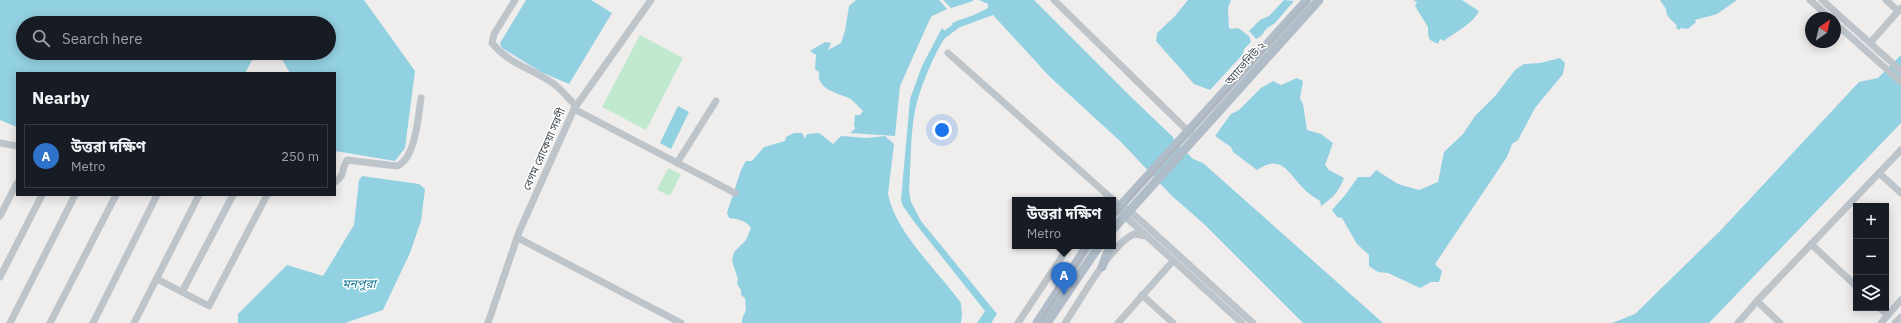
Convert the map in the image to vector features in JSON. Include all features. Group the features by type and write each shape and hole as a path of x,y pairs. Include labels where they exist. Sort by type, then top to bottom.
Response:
{"main road":[{"name":"অ্যাভেনিউ ২","path":"1189,137 1307,0"},
{"name":"অ্যাভেনিউ ২","path":"1189,137 1319,0"},
{"path":"1116,226 1152,178 1189,137"},
{"path":"1116,209 1152,178"},
{"path":"1037,323 1085,249"},
{"path":"1047,323 1097,249"},
{"path":"1102,267 1109,249"}],"street":[{"path":"515,0 494,34 492,43 499,51 516,64 554,84 575,107 735,193"},
{"name":"বেগম রোকেয়া সরণী","path":"488,323 518,238 575,107 651,0"},
{"path":"1054,0 1189,137"},
{"path":"1810,0 1824,5 1901,71"},
{"path":"1870,43 1900,10 1886,0"},
{"path":"1841,28 1901,82"},
{"path":"948,52 1103,197"},
{"path":"336,181 344,172 345,162 347,160 397,166 406,160 412,146 421,98"},
{"path":"677,163 716,101"},
{"path":"0,143 16,146"},
{"path":"1738,323 1757,301 1901,150"},
{"path":"1879,173 1901,193"},
{"path":"0,216 16,185"},
{"path":"0,277 41,196"},
{"path":"10,323 74,196"},
{"path":"50,323 115,196"},
{"path":"93,323 156,196"},
{"path":"134,323 198,196"},
{"path":"182,292 232,196"},
{"path":"157,279 209,306 266,196"},
{"path":"1116,209 1127,213 1253,323"},
{"path":"1127,213 1146,236 1242,323"},
{"path":"1065,323 1102,267 1125,239 1137,234 1146,236"},
{"path":"518,238 681,323"},
{"path":"1811,244 1853,283"},
{"path":"1018,323 1067,249"},
{"path":"1118,323 1173,261"},
{"path":"1142,295 1173,323"},
{"path":"1881,323 1901,300"},
{"path":"1757,301 1780,323"},
{"path":"1883,311 1888,315"},
{"path":"1895,323 1901,317"}],"green space":[{"path":"640,35 683,58 646,130 602,107"},
{"path":"668,168 681,174 670,196 657,190"}],"water":[{"path":"0,0 364,0 415,71 405,148 395,161 336,151 336,72 289,72 282,60 336,60 336,16 16,16 16,60 252,60 246,72 16,72 16,127 0,120"},
{"path":"526,0 591,0 612,13 569,84 541,72 502,48 500,43"},
{"path":"856,0 939,0 947,9 932,16 900,86 895,136 850,133 855,129 855,115 860,115 863,111 849,98 828,90 821,83 819,72 815,69 816,55 810,51 825,42 831,43 828,50 841,43 845,31 849,6"},
{"path":"943,0 973,0 973,1 951,8"},
{"path":"979,0 1034,0 1173,137 1174,140 1193,159 1203,163 1383,323 1303,323 1204,224 1172,196 1121,142 1049,76 993,15 955,29 952,23 988,8 988,4"},
{"path":"1188,0 1231,0 1228,8 1229,28 1238,28 1249,36 1251,42 1244,49 1243,54 1210,90 1194,84 1156,41 1157,33 1175,16"},
{"path":"1284,0 1294,1 1275,23 1267,28 1261,36 1256,39 1249,31 1260,20 1269,16"},
{"path":"1413,0 1462,0 1479,11 1469,23 1444,41 1440,39 1438,44 1430,40 1428,35 1428,27 1415,6 1417,2"},
{"path":"1660,0 1737,0 1717,14 1695,20 1696,22 1688,29 1681,28 1679,30 1668,17 1666,9"},
{"path":"942,28 948,34 928,71 915,111 911,140 909,191 911,202 921,221 997,314 991,323 977,323 985,311 915,223 903,206 901,200 910,99 922,66"},
{"path":"1901,55 1901,123 1709,323 1612,323 1635,314 1720,231 1859,82 1878,78"},
{"path":"1560,58 1565,63 1563,74 1535,108 1518,140 1512,144 1507,157 1435,264 1442,271 1439,282 1431,282 1420,288 1388,273 1378,272 1369,266 1369,255 1357,244 1342,218 1337,217 1332,210 1358,177 1370,177 1376,170 1398,184 1419,190 1438,182 1444,152 1463,134 1475,116 1496,95 1515,70 1524,64 1540,63"},
{"path":"1297,78 1303,81 1300,98 1303,104 1307,130 1321,134 1333,143 1325,165 1329,170 1344,178 1335,194 1321,206 1320,201 1306,191 1283,166 1278,164 1265,165 1257,170 1233,152 1231,147 1215,136 1231,114 1239,110 1261,88 1273,81 1281,85"},
{"path":"678,106 689,112 671,149 660,143"},
{"path":"794,133 802,133 805,139 807,134 819,133 833,144 841,136 867,138 885,136 894,144 888,194 892,208 899,223 918,251 961,303 961,323 742,323 746,310 745,298 741,295 741,290 737,284 738,279 732,261 734,252 746,240 751,228 749,225 738,219 729,218 727,213 741,170 746,161 752,161 764,147 785,141 786,137"},
{"name":"মনপুরা","path":"362,176 419,184 425,189 421,221 410,253 383,310 345,323 238,323 238,314 287,265 323,276 354,225 359,180"}],"waterway":[{"path":"940,38 960,23"}],"railway":[{"path":"1116,215 1309,0"},
{"path":"1039,323 1087,249"}],"place":[{"name":"উত্তরা দক্ষিণ","path":"1064,295"}]}
